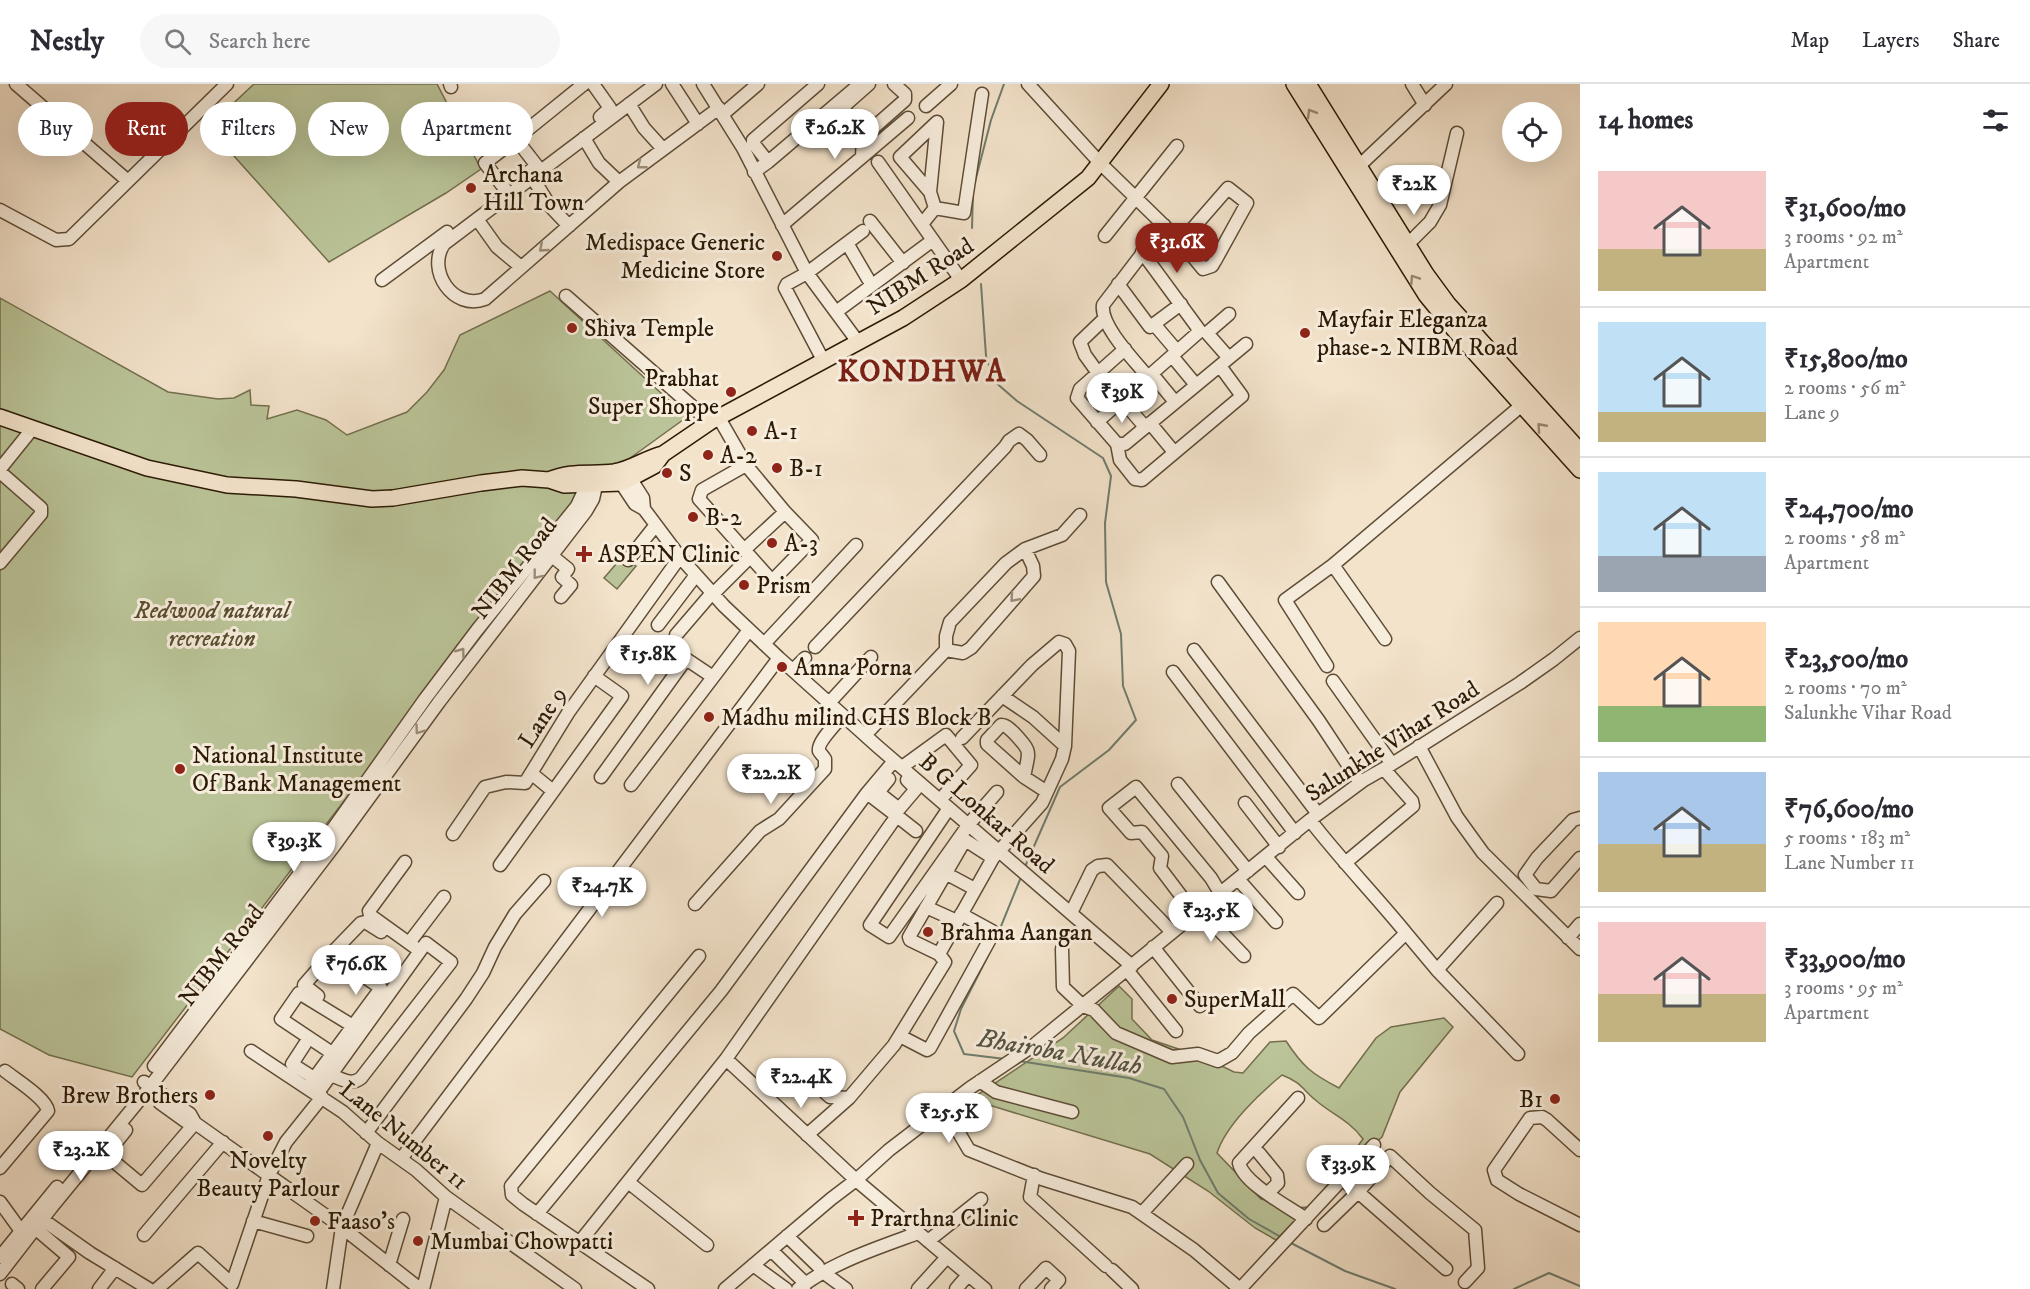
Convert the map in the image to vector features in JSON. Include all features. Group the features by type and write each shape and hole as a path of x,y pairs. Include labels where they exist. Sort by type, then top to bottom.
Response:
{"main road":[{"name":"NIBM Road","path":"0,417 147,468 227,485 296,489 354,497 393,498 522,478 549,480 563,474 592,479 622,476 650,457 663,454 715,420 903,318 961,280 1088,178 1161,84"},
{"path":"1294,84 1416,282 1438,312 1580,470"},
{"path":"1308,84 1426,274 1448,304 1580,451"}],"street":[{"path":"16,84 128,181"},
{"path":"0,210 56,240 69,239 227,84"},
{"path":"533,125 584,84"},
{"path":"593,84 610,108 444,244 437,253 438,271 444,285 458,297 477,302 485,299 619,182 663,148 758,84"},
{"path":"382,280 505,189 584,138 656,84"},
{"path":"672,84 698,124"},
{"path":"703,84 721,111 807,273 858,342"},
{"path":"768,162 753,140 818,84"},
{"path":"754,172 860,84"},
{"path":"862,158 863,137 843,108 868,84"},
{"path":"863,137 905,100 905,94 894,84"},
{"path":"926,106 951,84"},
{"path":"1028,84 1101,164 1181,242 1203,269 1212,266 1247,203 1228,188 1181,242"},
{"path":"1412,84 1425,105"},
{"path":"1359,166 1446,84"},
{"path":"934,208 964,213 982,94"},
{"path":"629,104 644,128 663,148"},
{"path":"782,225 908,118"},
{"path":"930,192 900,157 937,122 930,192 934,208"},
{"path":"1407,244 1430,222 1440,205 1457,134"},
{"path":"584,138 599,163 619,182"},
{"path":"1105,236 1177,146"},
{"path":"494,156 485,163 505,189"},
{"path":"526,156 550,206 569,226"},
{"path":"878,162 961,280"},
{"path":"922,224 934,208"},
{"path":"477,219 497,247 520,267"},
{"path":"1164,225 1103,305 1104,319 1125,349 1175,402"},
{"path":"823,360 785,291 787,284 807,273 866,226 903,262"},
{"path":"836,312 933,240"},
{"path":"847,243 868,279"},
{"path":"1125,349 1080,389 1077,398 1116,444 1120,460 1138,481 1242,396 1225,362 1142,252"},
{"path":"1118,284 1150,327 1181,304"},
{"path":"566,296 715,420 746,465 812,540 772,581 699,499 702,490 746,465"},
{"path":"1097,422 1174,354 1229,314"},
{"path":"1098,373 1085,355 1080,342 1104,319"},
{"path":"1155,324 1196,385"},
{"path":"1116,444 1125,444 1246,344"},
{"path":"1122,400 1174,452"},
{"path":"1327,666 1285,600 1333,565 1522,405"},
{"path":"0,563 41,514 41,508 0,470 33,428"},
{"path":"815,647 1009,441 1019,434 1040,455"},
{"name":"B G Lonkar Road","path":"622,476 643,498 644,509 680,557 749,630 902,770 969,824 996,854 1019,867 1130,968 1176,1031"},
{"name":"NIBM Road","path":"0,1274 37,1221 334,846 442,698 552,556 581,509 592,479"},
{"name":"NIBM Road","path":"0,1257 21,1231 37,1221 119,1125 202,1000 326,840 425,699 477,630 581,509"},
{"path":"676,635 785,512"},
{"path":"865,735 946,650 946,636 950,622 1006,563 1025,549 1062,535 1080,515"},
{"path":"628,560 655,526"},
{"path":"764,644 856,545"},
{"path":"946,650 963,652 971,648 1034,576 1033,566 1025,549"},
{"path":"552,556 568,569 562,577 571,585 561,597"},
{"name":"Lane 9","path":"528,778 568,713 680,557"},
{"path":"1333,565 1385,639"},
{"path":"658,625 696,575"},
{"path":"1218,582 1319,720 1360,783"},
{"path":"631,785 749,630"},
{"name":"Salunkhe Vihar Road","path":"725,1289 889,1150 980,1081 1034,1045 1130,968 1171,931 1314,817 1360,783 1520,683 1580,638"},
{"path":"939,954 996,854 1042,802 1062,759 1065,746 1070,663 1069,651 1065,644 1059,642 1038,659 962,738"},
{"path":"1194,650 1345,863 1437,970 1518,1054"},
{"path":"829,703 872,657"},
{"path":"601,777 686,658 713,677"},
{"path":"401,1159 779,658"},
{"path":"793,670 805,658"},
{"path":"1173,672 1295,833"},
{"path":"501,865 622,696 594,676"},
{"path":"1333,681 1412,801 1413,806 1345,863"},
{"path":"1002,696 1028,713 1065,746"},
{"path":"695,904 760,831 779,819 825,769 825,759 819,752 819,747 821,741 842,716"},
{"path":"537,1214 721,991 867,793 902,770 946,735 971,765 944,804 870,925 889,938 969,824 997,792"},
{"path":"1419,746 1457,817 1483,853 1532,894 1568,938 1580,949"},
{"path":"867,793 899,809 902,808 916,789 902,770"},
{"path":"902,770 894,772 880,790 881,796 897,816 916,831"},
{"path":"1024,777 1047,792"},
{"path":"453,834 485,787 528,778 553,791"},
{"path":"1178,783 1276,922"},
{"path":"1220,893 1211,878 1136,787 1109,808 1131,833 1142,832 1162,856 1160,868 1197,911 1244,956"},
{"path":"1245,802 1278,847"},
{"path":"579,1243 726,1059 897,816"},
{"path":"1532,894 1525,875 1529,868 1573,820 1580,818"},
{"path":"807,1135 849,1098 867,1078 900,1036 945,962 939,954 909,939 966,839 996,854"},
{"path":"1266,857 1298,893"},
{"path":"1532,894 1551,891 1580,858"},
{"path":"405,862 369,911 370,915 406,946"},
{"path":"1071,913 1092,870 1098,866 1107,865 1171,931"},
{"path":"945,873 975,889"},
{"path":"366,1133 466,999 515,914 544,881"},
{"path":"406,946 444,897"},
{"path":"1437,970 1497,903"},
{"path":"900,1036 927,1050 930,1048 990,939 992,931 926,907"},
{"path":"355,1023 304,985 331,954 361,923 365,922 406,946 420,951"},
{"path":"1568,938 1580,924"},
{"path":"1062,949 1063,987 1083,1006 1094,1010 1116,1033 1172,1057 1198,1054 1218,1061 1232,1053 1249,1033 1293,994 1319,1018 1406,933"},
{"path":"37,1221 148,1288 198,1253 232,1284 269,1175 315,1089 331,1075 426,943 451,962 361,1078 355,1082 349,1082 331,1075"},
{"path":"1153,947 1200,1006"},
{"name":"Lane Number 11","path":"331,954 381,988 332,1053 315,1089 446,1197 575,1289"},
{"path":"648,1289 537,1214 512,1195 511,1186 699,956"},
{"path":"332,1053 280,1019 299,993 355,1023"},
{"path":"305,1044 292,1064 315,1089"},
{"path":"251,1051 315,1089"},
{"path":"726,1059 856,1180 985,1289"},
{"path":"797,1067 830,1097 849,1098"},
{"path":"0,1168 48,1111 42,1101 2,1072"},
{"path":"980,1081 996,1092 1072,1112"},
{"path":"145,1087 190,1114 195,1123 342,1227 421,1289 446,1197"},
{"path":"1298,1098 1239,1163 1243,1173 1302,1223"},
{"path":"945,1109 969,1150 1034,1175 1132,1207 1194,1250 1240,1289 1374,1145"},
{"path":"1580,1150 1547,1120 1530,1118 1494,1170 1497,1180 1519,1194 1580,1225"},
{"path":"119,1125 126,1130 106,1155 142,1185 195,1123"},
{"path":"144,1235 223,1142"},
{"path":"333,1289 342,1227 378,1143"},
{"path":"1259,1153 1277,1175 1278,1183 1268,1193"},
{"path":"1324,1225 1390,1156 1475,1230 1478,1269 1465,1282"},
{"path":"1142,1213 1187,1164"},
{"path":"1034,1175 1030,1197 1132,1289"},
{"path":"1343,1180 1446,1269"},
{"path":"628,1182 707,1245"},
{"path":"771,1250 802,1286 821,1270 866,1252 923,1237 981,1199"},
{"path":"0,1202 21,1231"},
{"path":"389,1264 403,1219"},
{"path":"37,1221 69,1257 42,1289"},
{"path":"254,1221 307,1236"},
{"path":"787,1236 821,1270 846,1289"},
{"path":"918,1289 947,1257"},
{"path":"753,1265 786,1289"},
{"path":"99,1289 115,1268"},
{"path":"1026,1289 1046,1268 1059,1280 1052,1289"},
{"path":"956,1289 968,1275"}],"green space":[{"path":"254,84 437,84 446,102 401,102 401,156 474,156 481,169 446,193 329,262 234,156 296,156 296,102 235,102"},
{"name":"Redwood natural recreation","path":"550,291 687,417 579,495 132,1077 49,1055 0,1029 0,298 168,392 218,399 234,398 250,390 251,405 269,406 267,419 297,410 326,420 347,435 407,412 444,370 460,335"},
{"path":"623,556 636,566 617,589 604,578"},
{"path":"1119,986 1132,999 1132,1019 1152,1040 1205,1058 1234,1072 1243,1073 1270,1042 1286,1041 1309,1069 1339,1088 1376,1038 1391,1027 1444,1018 1453,1027 1400,1092 1382,1137 1365,1152 1357,1147 1363,1139 1354,1128 1319,1103 1299,1084 1282,1075 1254,1100 1236,1121 1221,1142 1217,1153 1261,1199 1286,1204 1292,1208 1308,1207 1276,1240 1255,1228 1208,1191 1150,1154 979,1102 977,1095 1063,1038"}],"waterway":[{"path":"975,182 991,120 1004,84"},
{"path":"972,228 973,193"},
{"path":"981,284 986,356 994,381 1017,401 1103,458 1111,476 1105,523 1106,582 1121,634 1123,686 1136,720 1109,750 1060,787 1024,869"},
{"path":"995,941 1021,877"},
{"name":"Bhairoba Nullah","path":"993,946 961,1009 954,1031 964,1054 1005,1059"},
{"name":"Bhairoba Nullah","path":"1019,1061 1129,1078 1164,1089 1183,1117 1200,1160 1218,1193 1249,1219 1281,1237"},
{"name":"Bhairoba Nullah","path":"1291,1243 1345,1271 1395,1289"},
{"name":"Bhairoba Nullah","path":"1514,1289 1549,1273 1580,1286"}],"place":[{"name":"Archana Hill Town","path":"471,188"},
{"name":"Medispace Generic Medicine Store","path":"777,256"},
{"name":"Shiva Temple","path":"572,328"},
{"name":"Mayfair Eleganza phase-2 NIBM Road","path":"1305,333"},
{"name":"Prabhat Super Shoppe","path":"731,392"},
{"name":"A-1","path":"752,431"},
{"name":"A-2","path":"708,455"},
{"name":"B-1","path":"777,468"},
{"name":"S","path":"667,473"},
{"name":"B-2","path":"693,517"},
{"name":"A-3","path":"772,543"},
{"name":"ASPEN Clinic","path":"584,554"},
{"name":"Prism","path":"744,585"},
{"name":"Amna Porna","path":"782,667"},
{"name":"Madhu milind CHS Block B","path":"709,717"},
{"name":"National Institute Of Bank Management","path":"180,769"},
{"name":"Brahma Aangan","path":"928,932"},
{"name":"SuperMall","path":"1172,999"},
{"name":"Brew Brothers","path":"210,1095"},
{"name":"B1","path":"1555,1099"},
{"name":"Novelty Beauty Parlour","path":"268,1136"},
{"name":"Prarthna Clinic","path":"856,1218"},
{"name":"Faaso's","path":"315,1221"},
{"name":"Mumbai Chowpatti","path":"418,1241"}],"district":[{"name":"KONDHWA","path":"922,371"}]}
